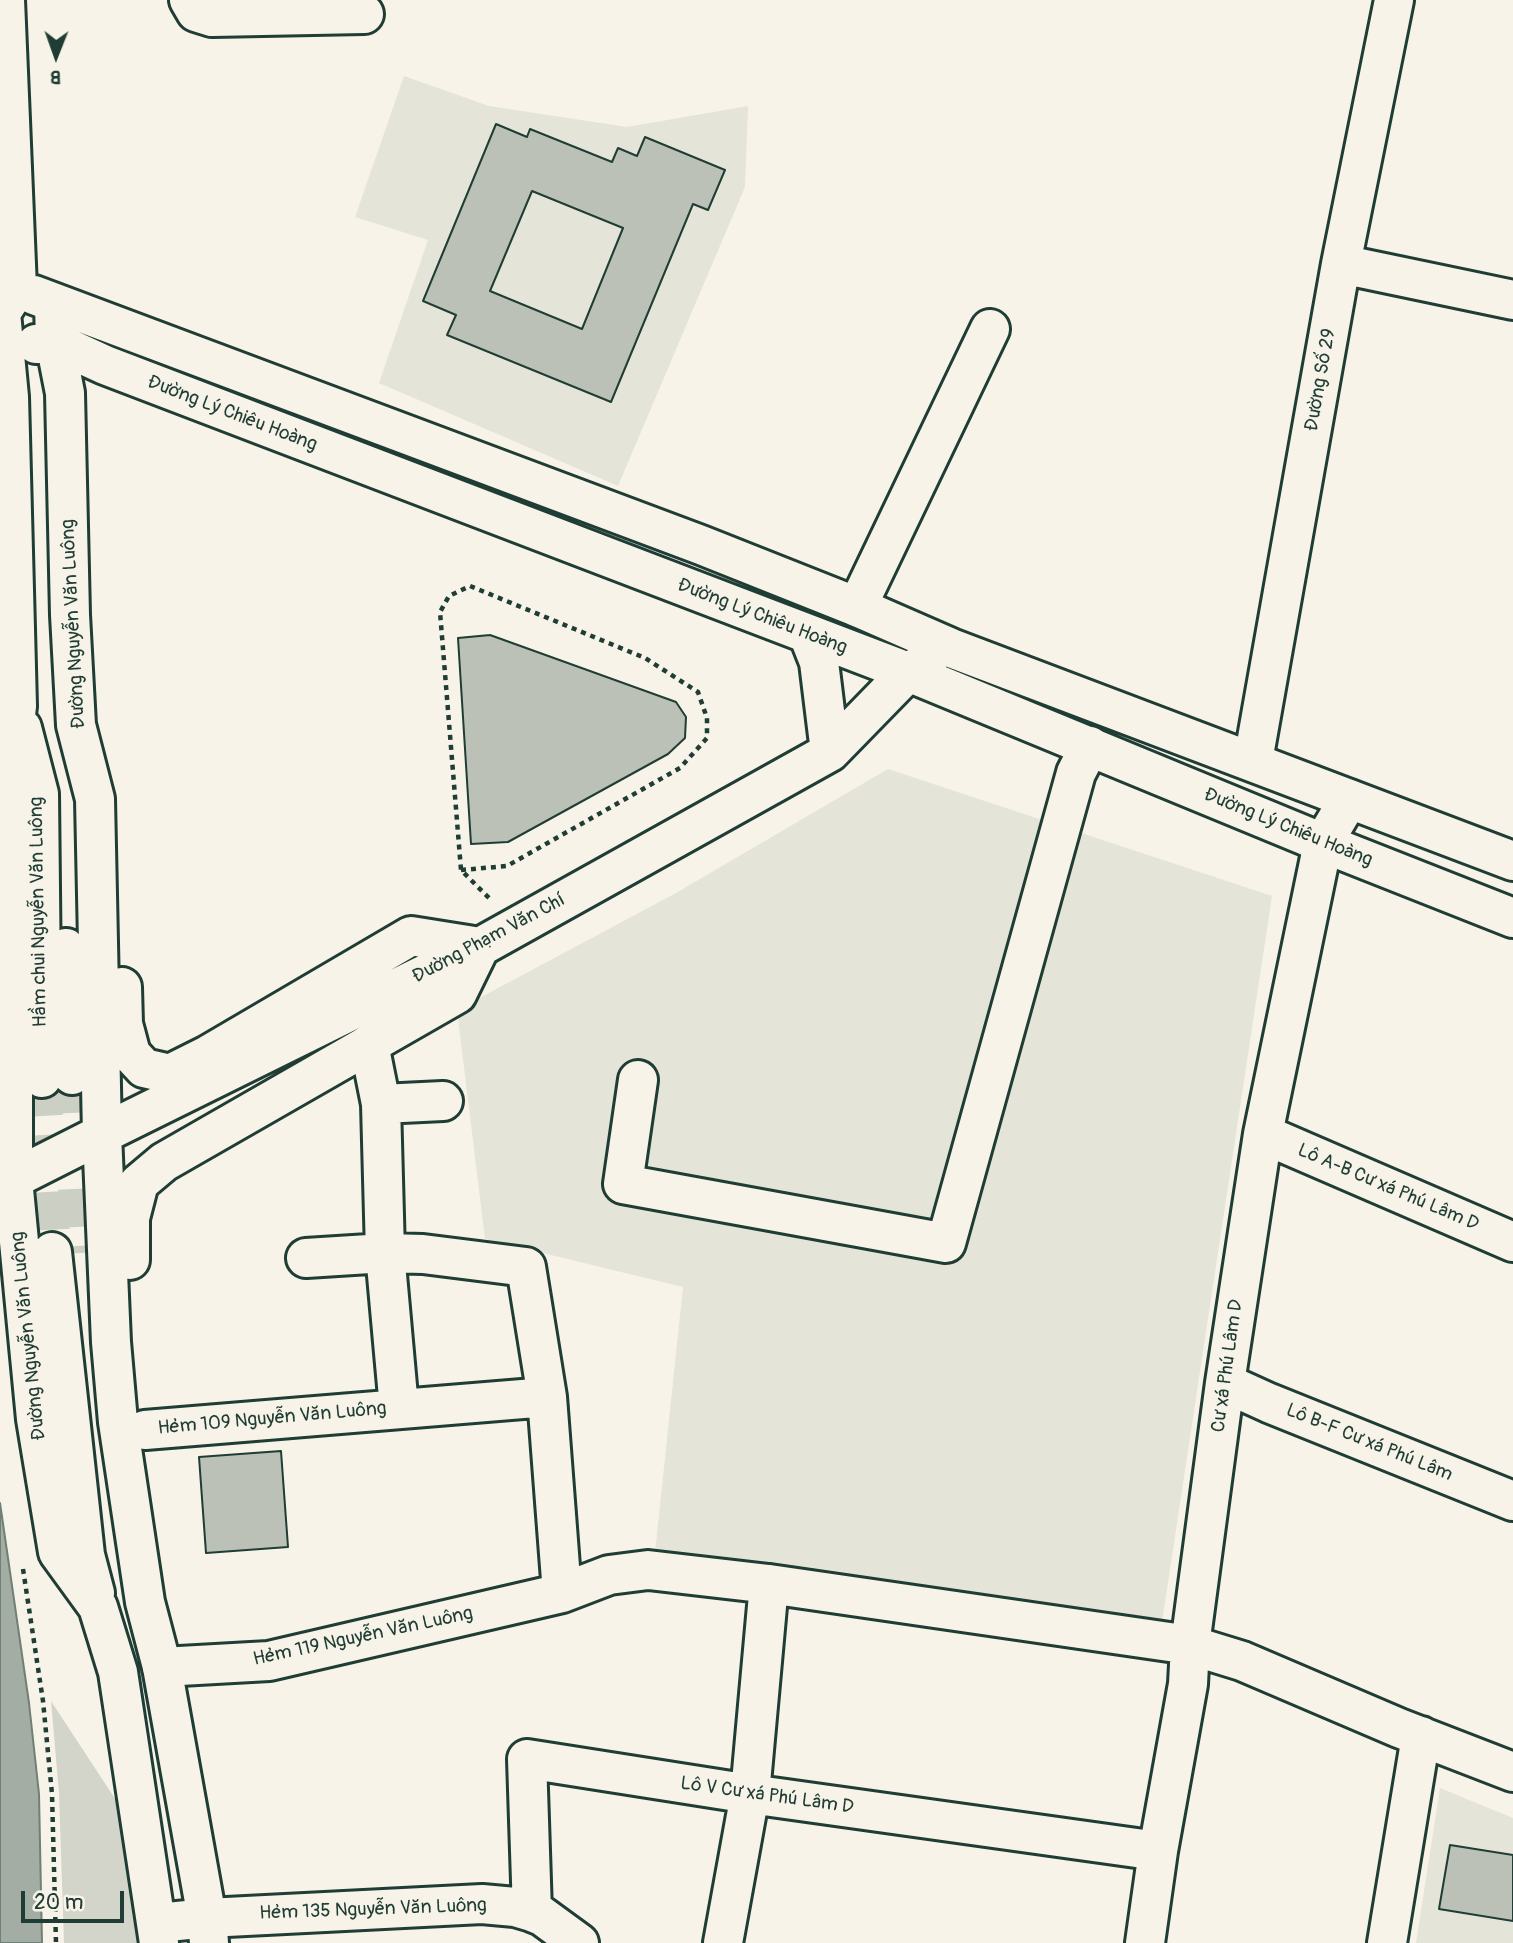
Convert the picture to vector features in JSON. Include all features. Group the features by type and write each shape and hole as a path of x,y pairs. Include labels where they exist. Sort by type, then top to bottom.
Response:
{"main road":[{"name":"Đường Nguyễn Văn Luông","path":"5,0 17,288 1,313 9,397 17,706 7,793 13,965 7,1184 36,1419 58,1552 98,1607 118,1672 158,1933"},
{"path":"190,0 196,12 212,17 364,13"},
{"name":"Đường Số 29","path":"1253,761 1341,264 1394,0"},
{"path":"1341,264 1513,300"},
{"name":"Đường Lý Chiêu Hoàng","path":"17,288 690,541 857,607 951,648 1513,861"},
{"name":"Đường Nguyễn Văn Luông","path":"54,304 55,342 65,393 70,615 76,725 95,799 102,1134 111,1342 118,1422 145,1602 162,1667 208,1930"},
{"path":"857,607 990,329"},
{"name":"Đường Lý Chiêu Hoàng","path":"55,342 118,370 908,672 1513,918"},
{"path":"5,348 55,342"},
{"path":"808,634 819,662 830,752"},
{"name":"Đường Phạm Văn Chí","path":"7,1184 102,1134 480,947 830,752 908,672 951,648"},
{"name":"Hầm chui Nguyễn Văn Luông","path":"17,706 39,794 57,1077 58,791 76,725"},
{"path":"76,725 115,779 123,1024 131,1055 144,1068 170,1074 208,1055 411,936 480,947 457,994 164,1162 139,1183 130,1218 132,1324 145,1430 156,1559 145,1602"},
{"path":"638,1080 623,1184 946,1243 1076,773 1090,746"},
{"name":"Cư xá Phú Lâm D","path":"1145,1943 1158,1851 1188,1684 1190,1644 1225,1383 1263,1134 1323,843 1349,799"},
{"name":"Hẻm 109 Nguyễn Văn Luông","path":"369,1044 380,1104 385,1253 399,1408"},
{"path":"380,1104 443,1101"},
{"name":"Lô A-B Cư xá Phú Lâm D","path":"1263,1134 1513,1242"},
{"path":"98,1607 85,1555 66,1252 91,1345 126,1556 145,1602"},
{"path":"306,1258 385,1253 423,1254 526,1267 547,1397 562,1593 609,1575 648,1570 769,1584 1190,1644 1242,1661 1421,1737 1513,1772"},
{"name":"Lô B-F Cư xá Phú Lâm","path":"1225,1383 1513,1501"},
{"name":"Hẻm 109 Nguyễn Văn Luông","path":"145,1430 547,1397"},
{"path":"723,1943 750,1794 769,1584"},
{"name":"Hẻm 119 Nguyễn Văn Luông","path":"162,1667 269,1661 562,1593"},
{"path":"1387,1943 1421,1737"},
{"name":"Lô V Cư xá Phú Lâm D","path":"532,1912 527,1759 750,1794 1158,1851"},
{"name":"Hẻm 135 Nguyễn Văn Luông","path":"158,1933 482,1904 514,1907 542,1916 579,1943"}],"path":[{"path":"461,870 507,866 680,768 706,738 707,718 698,692 645,658 470,586 449,596 440,612 461,870 516,926"},
{"path":"23,1565 43,1701 52,1794 56,1943"}],"shaded area":[{"path":"404,76 489,106 627,127 748,106 745,187 618,486 379,383 428,240 355,217"},
{"path":"888,769 1272,896 1161,1629 655,1553 683,1287 485,1239 457,1010 676,893"},
{"path":"0,1503 29,1703 39,1794 42,1943 0,1943"},
{"path":"51,1701 127,1817 141,1943 64,1943 59,1793"},
{"path":"1440,1788 1513,1818 1513,1943 1416,1943"}],"building":[{"path":"496,124 527,137 530,129 612,162 618,148 637,156 645,137 725,170 708,210 693,204 611,402 447,335 456,315 423,301","holes":["532,191 623,228 582,329 490,291"]},
{"path":"490,635 676,702 686,717 685,738 668,754 508,842 471,844 458,638"},
{"path":"281,1451 288,1547 206,1553 199,1457"},
{"path":"1450,1845 1513,1855 1513,1921 1439,1909"}],"tunnel":[{"path":"72,1075 80,1253"},
{"path":"42,1078 52,1252"}]}
